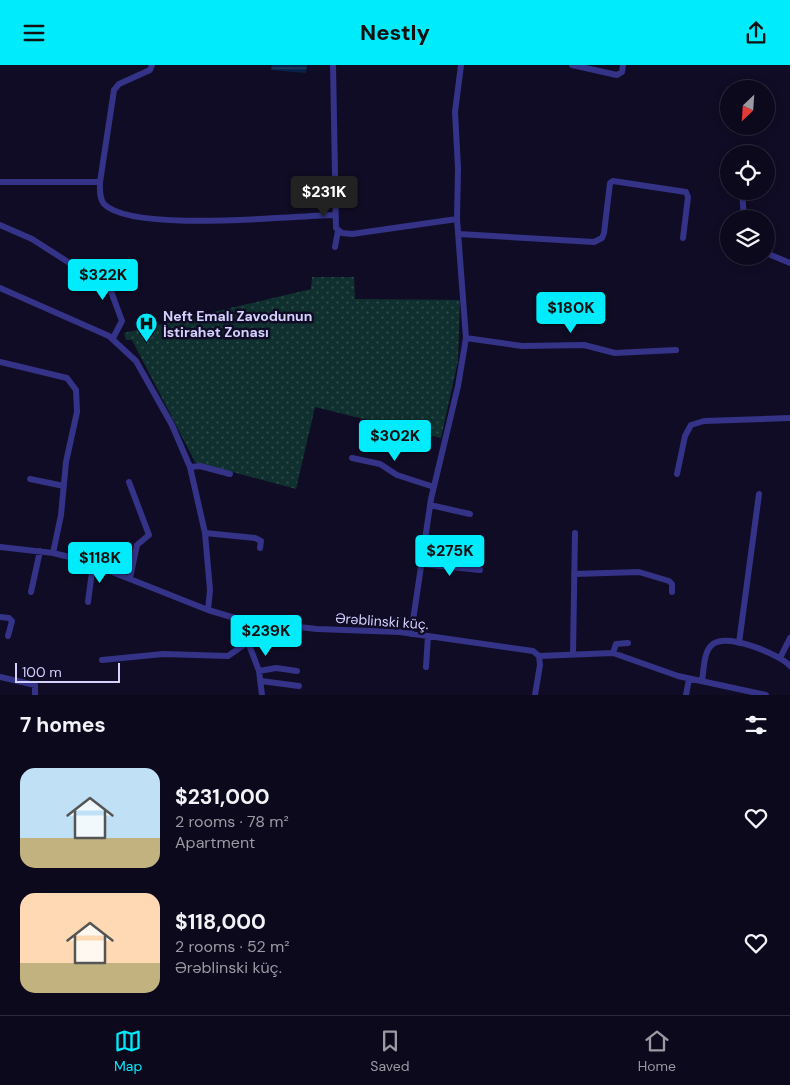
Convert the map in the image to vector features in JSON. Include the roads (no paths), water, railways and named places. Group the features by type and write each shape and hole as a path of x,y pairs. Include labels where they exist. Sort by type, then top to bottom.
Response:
{"street":[{"path":"152,65 150,70 119,84 114,91 100,182 101,197 105,204 118,213 130,217 182,220 334,215"},
{"path":"333,65 334,215 338,231 335,247"},
{"path":"411,634 430,505 461,372 466,339 457,219 458,160 455,112 461,65"},
{"path":"572,65 617,75 622,72 623,65"},
{"path":"459,234 594,242 602,238 604,233 608,191 610,183 613,181 686,192 688,197 683,237"},
{"path":"0,182 100,182"},
{"path":"338,231 352,234 457,219"},
{"path":"0,225 32,239 68,262"},
{"path":"775,257 790,263"},
{"path":"109,266 112,294 122,321 114,339"},
{"path":"0,288 114,339 144,373 172,425 190,467 205,533 210,590 208,610"},
{"path":"466,339 522,346 577,345 615,353 676,350"},
{"path":"0,362 68,378 76,390 77,413 66,462 61,515 53,553"},
{"path":"677,474 688,429 696,422 790,418"},
{"path":"352,458 380,464 397,475 434,487"},
{"path":"190,467 200,466 230,475"},
{"path":"30,479 64,486"},
{"path":"129,482 149,531 148,538 137,545 130,578"},
{"path":"739,643 759,494"},
{"path":"430,505 470,514"},
{"path":"205,533 256,538 261,541 260,548"},
{"path":"573,654 575,533"},
{"name":"Ərəblinski küç.","path":"0,547 53,553 92,564 208,610 244,621 308,629 411,634 533,651 539,655 613,653 689,679 766,695"},
{"path":"32,592 40,551"},
{"path":"88,602 92,564"},
{"path":"422,564 480,570"},
{"path":"574,574 639,572 669,581 672,584 672,592"},
{"path":"0,617 9,618 12,621 8,636"},
{"path":"244,621 248,642 259,671 262,695"},
{"path":"426,667 428,636"},
{"path":"780,657 790,638"},
{"path":"702,681 707,653 713,644 725,641 739,643 780,657 790,667"},
{"path":"102,660 163,654 224,657 248,642"},
{"path":"613,653 616,644 628,643"},
{"path":"535,695 540,665 539,655"},
{"path":"259,671 276,668 297,671"},
{"path":"0,677 36,685 34,695"},
{"path":"686,695 689,679"},
{"path":"261,681 299,686"}],"water":[{"path":"272,65 307,65 306,73 271,70"}],"place":[{"name":"Neft Emalı Zavodunun İstirahət Zonası","path":"147,343"}]}
